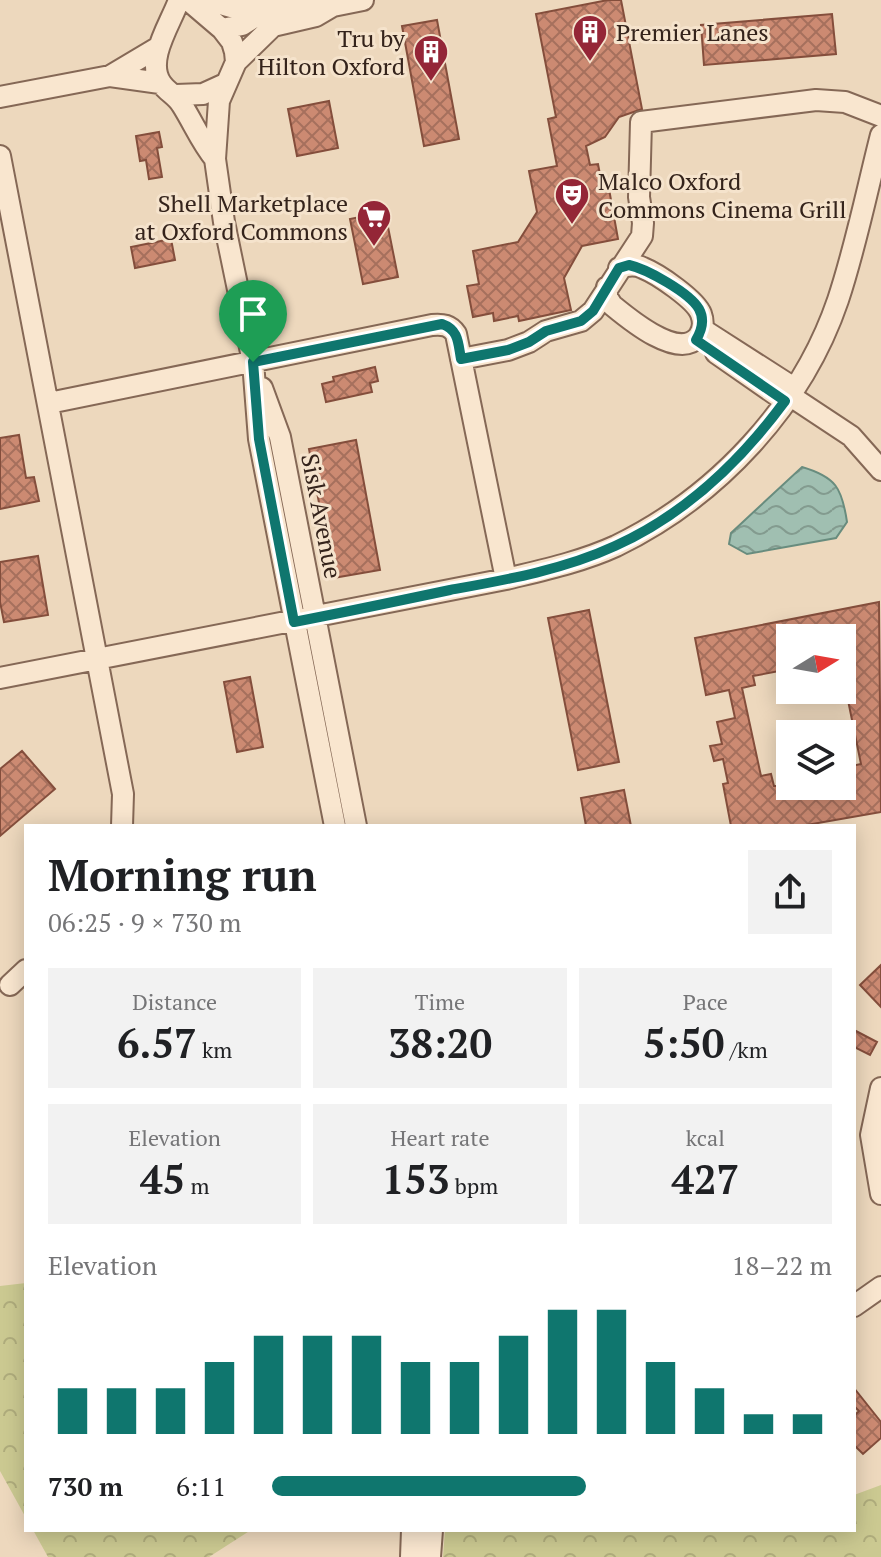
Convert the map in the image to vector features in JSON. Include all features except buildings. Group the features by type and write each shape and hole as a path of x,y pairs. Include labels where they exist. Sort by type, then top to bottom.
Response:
{"street":[{"name":"Sisk Avenue","path":"179,0 162,39 156,72 192,120 201,143 215,159"},
{"path":"188,0 215,16 242,25 267,9"},
{"path":"110,76 162,39 215,16 239,9 267,9 308,1 333,6 363,0"},
{"name":"Sisk Avenue","path":"333,6 316,16 273,26 236,62 219,101 215,159 224,222 253,362 259,439 335,824"},
{"path":"215,16 232,42 236,62"},
{"path":"0,97 110,76 203,94 225,84"},
{"path":"461,359 508,350 546,331 581,321 593,311 642,236 639,197 641,122 816,100 845,102 881,116"},
{"path":"0,678 506,579 616,546 656,523 695,497 730,467 758,437 819,347 838,300 881,135"},
{"path":"0,156 123,794 122,824"},
{"path":"619,268 629,265 643,268 692,300 700,310 699,334"},
{"path":"607,287 607,297 612,305 669,344 685,344 699,334"},
{"path":"49,403 442,324 452,327 456,334 506,579"},
{"path":"699,334 851,436 881,470"},
{"name":"Sisk Avenue","path":"253,362 280,437 356,824"},
{"path":"10,985 24,972"},
{"path":"881,1088 871,1135 881,1194"},
{"path":"856,1305 881,1287"},
{"path":"411,1557 412,1532"},
{"path":"430,1557 432,1532"}],"green space":[{"path":"24,1283 24,1514 0,1471 0,1286"},
{"path":"881,1485 881,1557 443,1557 445,1532 856,1532 856,1494"},
{"path":"34,1532 248,1532 209,1557 48,1557"}],"water":[{"path":"802,467 823,475 840,492 847,522 836,538 747,554 729,544 731,533"}],"place":[{"name":"Premier Lanes","path":"590,63"},
{"name":"Tru by Hilton Oxford","path":"431,83"},
{"name":"Malco Oxford Commons Cinema Grill","path":"572,226"},
{"name":"Shell Marketplace at Oxford Commons","path":"374,248"}],"route":[{"path":"629,265 643,268 692,300 700,310 702,320 702,329 696,340 785,401 730,467 695,497 616,546 570,563 506,579 294,622 259,439 253,362 442,324 452,327 456,334 461,359 508,350 546,331 581,321 593,311 619,268 629,265"}]}
